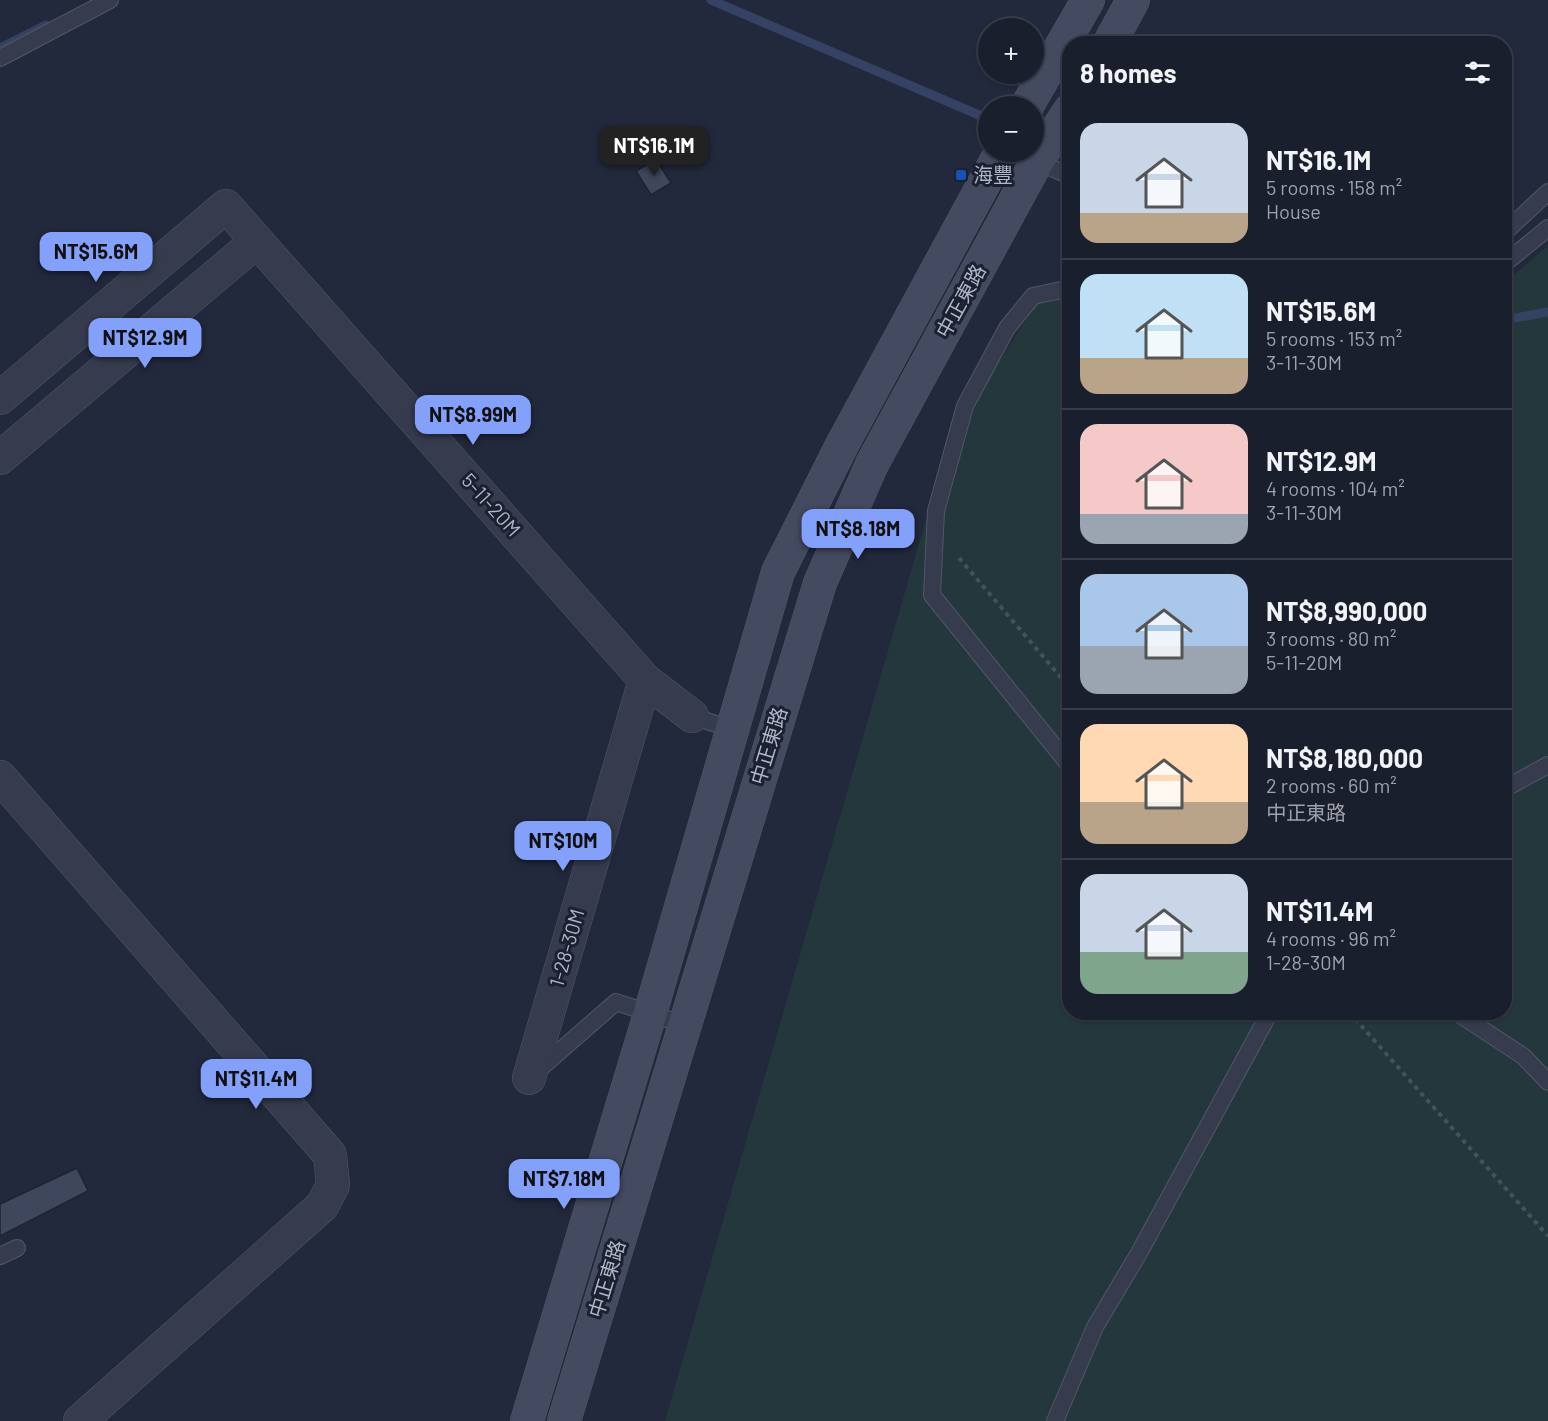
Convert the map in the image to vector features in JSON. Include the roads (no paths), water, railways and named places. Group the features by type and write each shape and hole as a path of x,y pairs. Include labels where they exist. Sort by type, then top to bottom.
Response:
{"main road":[{"path":"1067,36 1088,0"},
{"path":"1114,36 1135,5"},
{"path":"1033,96 1062,45"},
{"name":"中正東路","path":"1044,137 1062,118"},
{"name":"中正東路","path":"527,1421 650,1014 778,572 842,445 996,162"},
{"name":"中正東路","path":"564,1421 820,583 872,464 1023,162"}],"street":[{"name":"5-11-20M","path":"0,398 226,206 645,680 692,717"},
{"path":"0,458 257,242"},
{"name":"1-28-30M","path":"529,1078 645,680"},
{"path":"0,777 330,1155 333,1185 322,1206 80,1421"}],"lane":[{"path":"0,58 110,0"},
{"path":"1039,162 1062,172"},
{"path":"1512,226 1548,192"},
{"path":"1512,257 1548,228"},
{"path":"1062,290 1033,296 1007,328 965,406 936,511 932,595 1062,756"},
{"path":"692,717 731,729"},
{"path":"1512,785 1548,765"},
{"path":"529,1078 616,1002 685,1025"},
{"path":"1055,1421 1095,1327 1139,1253 1266,1020"},
{"path":"1468,1020 1523,1056 1548,1082"},
{"path":"0,1256 17,1248"}],"waterway":[{"path":"711,0 978,115"},
{"path":"0,48 46,25"},
{"path":"1512,319 1548,312"}],"place":[{"name":"海豐","path":"961,175"}]}
